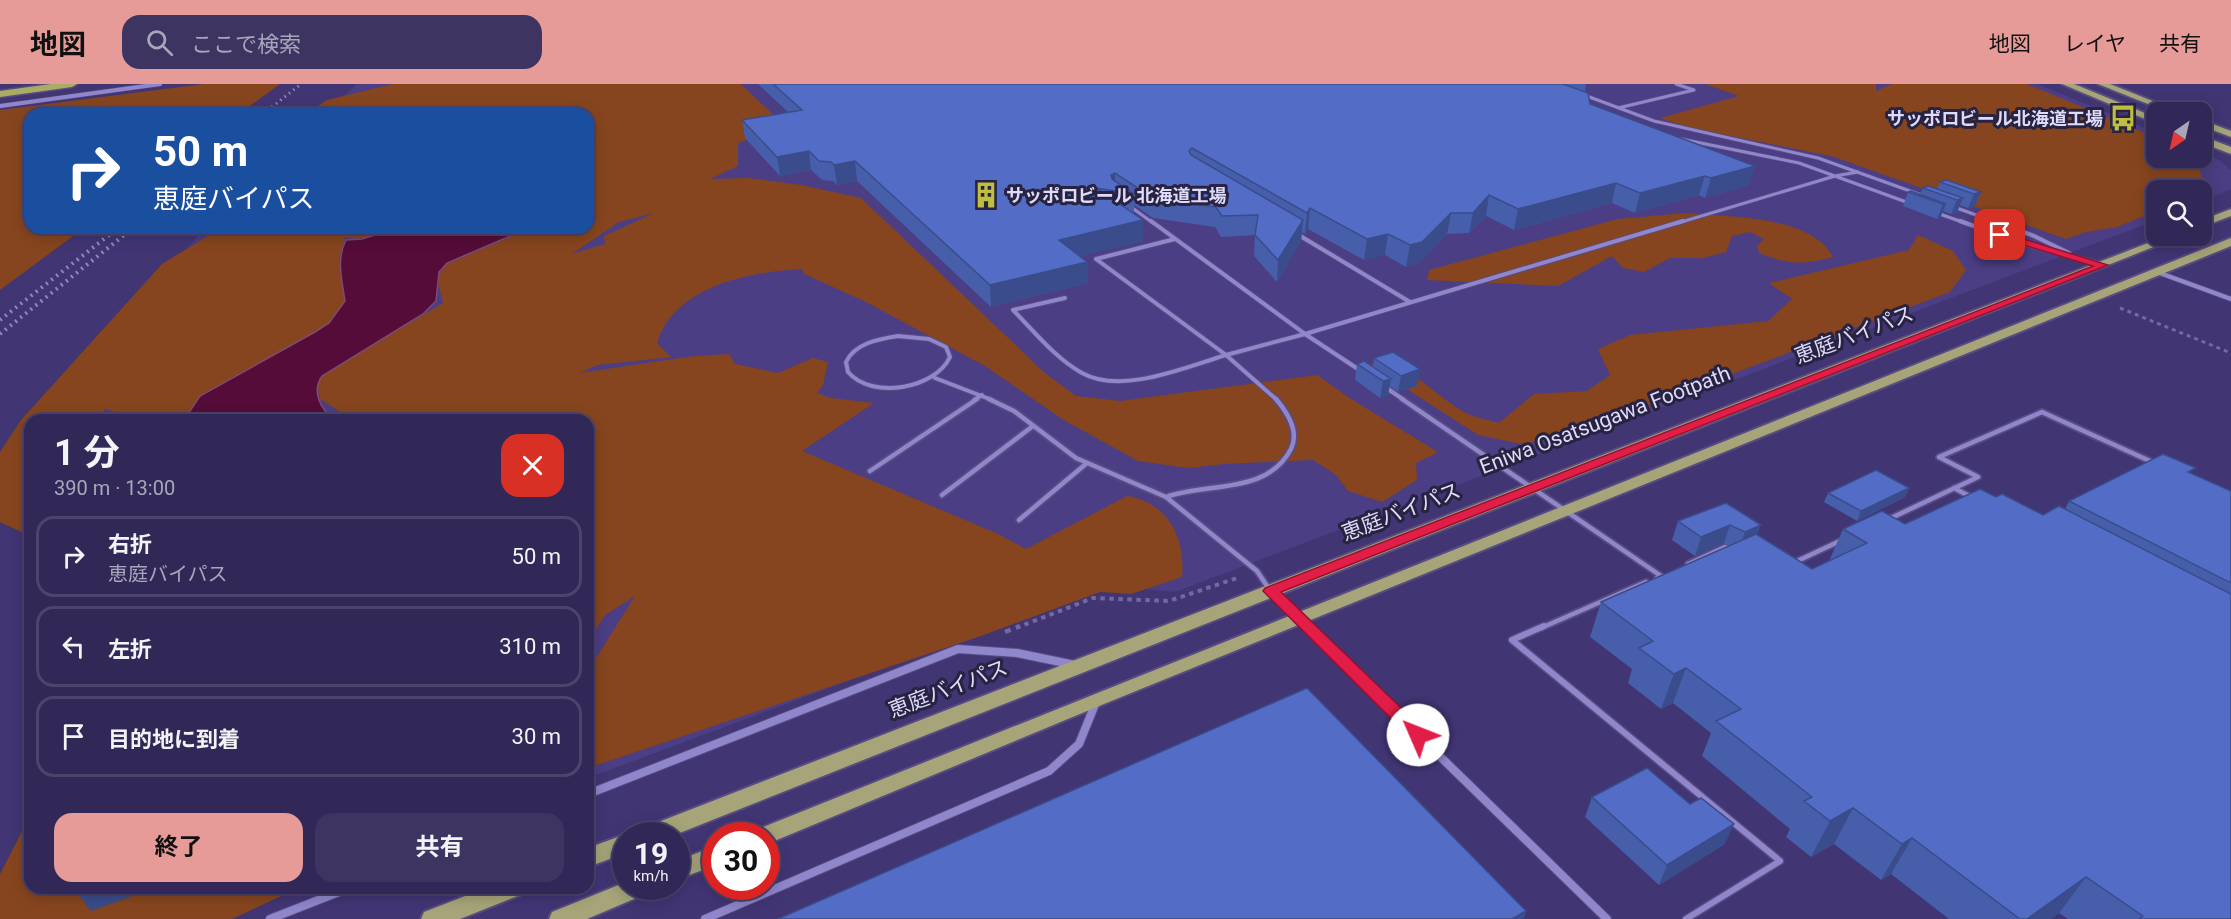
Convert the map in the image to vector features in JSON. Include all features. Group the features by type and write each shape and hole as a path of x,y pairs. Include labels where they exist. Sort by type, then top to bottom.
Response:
{"highway":[{"path":"0,94 72,84"},
{"path":"2066,84 2146,117"},
{"path":"2102,84 2149,102"},
{"path":"2212,127 2231,134"},
{"path":"2212,143 2231,151"},
{"path":"2212,220 2231,212"},
{"path":"780,829 1097,699 2231,242"},
{"name":"恵庭バイパス","path":"681,822 2150,246"},
{"path":"594,856 612,849"},
{"path":"433,919 497,894"},
{"path":"561,919 612,898"}],"street":[{"path":"0,106 160,84"},
{"path":"1270,591 1606,919"},
{"path":"594,792 958,650 1017,653 1078,665"},
{"path":"705,919 1049,771 1078,744 1097,699"},
{"path":"270,919 334,894"}],"lane":[{"path":"1618,108 1694,90 1677,84"},
{"path":"1575,92 1688,130 1818,158 1924,196"},
{"path":"1614,112 1624,110"},
{"path":"1673,137 1799,163 1912,204"},
{"path":"1065,298 1013,310 1083,374 1109,381 1140,379 1305,334 1835,176 1858,172"},
{"path":"1124,202 1305,334 1364,373"},
{"path":"1946,204 2034,236 2079,258"},
{"path":"1934,212 2021,243 2103,265"},
{"path":"1291,231 1410,302"},
{"path":"1166,497 1179,491 1242,484 1270,473 1286,458 1294,442 1292,420 1279,401 1226,355 1096,260 1175,239"},
{"path":"2156,272 2231,299"},
{"path":"935,378 946,370 951,361 950,352 943,345 931,339 916,336 898,336 866,344 848,358 846,366 849,374 858,381 887,387 904,387 935,378 982,395 1014,411 1076,458 1166,497 1257,571 1270,591"},
{"path":"1384,386 1662,576"},
{"path":"870,471 982,395"},
{"path":"1882,522 1978,477 1940,457 2042,412 2157,465"},
{"path":"942,495 1033,426"},
{"path":"1019,520 1087,463"},
{"path":"1954,488 1975,499"},
{"path":"1789,565 1851,536"},
{"path":"1683,566 1725,547 1734,552"},
{"path":"1672,571 1512,640 1780,861 1686,919"}],"path":[{"path":"2094,297 2231,353"},
{"path":"1003,632 1093,598 1169,601 1257,571"}],"shaded area":[{"path":"204,84 280,84 247,108 24,108 24,234 76,234 0,290 0,110"},
{"path":"357,84 2037,84 2146,129 2146,168 2212,168 2212,156 2231,170 2231,189 2212,198 2212,180 2146,180 2146,224 1175,592 1104,585 594,776 594,414 39,414 200,234 594,234 594,108 331,108"},
{"path":"393,84 741,84 786,127 738,143 738,166 710,179 748,178 801,185 861,198 1045,373 1076,396 1120,401 1317,375 1351,399 1438,452 1416,463 1417,480 1382,502 1348,491 1336,475 1313,460 1188,468 1138,461 1062,419 985,366 866,302 804,274 802,269 760,274 716,286 697,295 680,308 666,324 657,343 671,357 598,365 579,373 694,356 729,354 735,364 778,373 813,358 828,362 823,385 817,393 831,398 874,403 802,451 998,534 1026,549 1127,496 1141,500 1163,514 1171,524 1181,549 1182,577 1131,594 1100,592 981,636 594,766 594,661 635,596 605,615 594,632 594,414 343,414 320,399 317,384 322,376 443,303 437,279 445,265 517,234 594,234 594,108 315,108 327,100","holes":["654,213 604,236 605,244 572,254 619,222"]},
{"path":"1705,84 1876,84 1876,91 1892,84 2027,84 2146,133 2146,168 2198,168 2204,180 2146,180 2146,215 2117,227 2086,232 2066,239 1831,156 1686,127 1660,118 1739,96"},
{"path":"1686,213 1745,218 1788,226 1807,233 1822,243 1833,257 1804,262 1779,260 1759,253 1757,246 1764,239 1750,232 1732,236 1726,252 1703,258 1670,258 1644,272 1623,268 1612,256 1558,286 1427,280 1429,270 1618,219"},
{"path":"211,234 378,234 362,239 345,237 339,259 345,301 329,323 190,411 189,414 118,414 105,409 101,414 26,414 162,264"},
{"path":"378,234 515,234 447,263 439,272 436,301 423,314 322,376 317,388 319,400 328,414 189,414 200,396 329,323 345,301 340,262 343,247 346,240 362,239"},
{"path":"1918,235 1953,251 1966,270 1950,292 1562,438 1521,444 1478,435 1368,364 1397,368 1418,379 1463,412 1499,423 1534,394 1587,391 1610,375 1598,349 1630,335 1768,321 1792,299 1769,283 1909,250"},
{"path":"24,417 24,533 0,522 0,452"},
{"path":"24,828 24,894 285,894 232,919 0,919 0,874"}],"building":[{"name":"サッポロビール 北海道工場","path":"773,84 1563,84 1588,93 1590,104 1755,166 1640,193 1616,183 1518,209 1489,195 1473,213 1451,213 1422,242 1410,245 1388,234 1367,239 1310,208 1307,213 1192,148 1189,151 1191,155 1303,220 1278,260 1255,235 1258,215 1222,216 1216,207 1153,198 1115,173 1111,175 1112,179 1134,194 1096,188 1143,220 1059,240 1087,262 990,285 855,161 834,165 831,162 819,161 809,151 777,157 742,120 802,110"},
{"path":"1946,180 1981,192 1974,194 1940,182"},
{"path":"1928,186 1963,198 1957,200 1923,188"},
{"path":"1911,191 1946,204 1908,192"},
{"path":"1393,352 1420,369 1401,376 1374,358"},
{"path":"1364,361 1391,379 1383,381 1357,364"},
{"path":"2163,454 2196,468 2188,472 2231,491 2231,583 2069,501"},
{"path":"1876,470 1909,488 1861,511 1828,493"},
{"path":"1980,489 1996,497 2002,494 2043,515 2059,506 2231,594 2231,919 2139,919 2143,916 2086,877 2027,919 2020,919 1912,838 1902,844 1853,808 1830,821 1804,801 1812,797 1716,721 1741,709 1686,668 1674,674 1639,648 1653,641 1601,602 1756,534 1812,569 1867,543 1843,529 1882,511 1905,524"},
{"path":"1726,503 1761,525 1745,532 1730,525 1701,537 1678,521"},
{"path":"1307,688 1526,911 1512,919 778,919"},
{"path":"1647,768 1690,804 1701,798 1734,824 1667,865 1592,797"}],"railway":[{"path":"271,108 301,84"},
{"path":"0,320 110,234"},
{"path":"0,334 125,234"}],"place":[{"name":"サッポロビール北海道工場","path":"2123,118"},
{"name":"サッポロビール 北海道工場","path":"986,195"}],"route":[{"path":"1418,735 1270,591 2103,265 2021,243 2000,235"}]}
